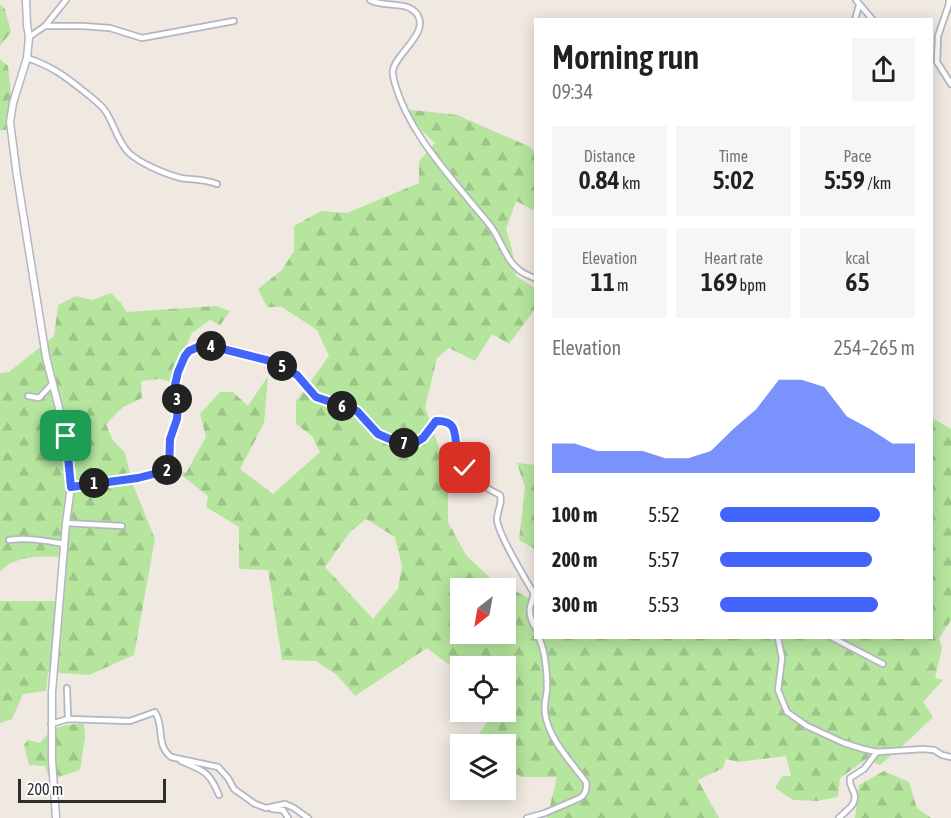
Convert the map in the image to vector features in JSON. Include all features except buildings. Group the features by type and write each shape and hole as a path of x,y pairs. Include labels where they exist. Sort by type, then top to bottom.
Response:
{"street":[{"path":"26,0 29,37 27,58 10,122 36,299 46,357 63,419 71,487 52,692 51,724 56,818"},
{"path":"29,37 45,26 66,0"},
{"path":"370,0 375,3 406,6 417,15 419,24 415,38 398,57 392,72 404,109 430,153 492,228 518,270 534,278"},
{"path":"949,0 938,36 934,61 951,84"},
{"path":"855,18 857,2"},
{"path":"857,2 871,18"},
{"path":"45,26 110,28 142,38 234,21"},
{"path":"27,58 46,64 100,105 128,152 137,158 181,178 206,180 217,184"},
{"path":"71,487 138,478 169,470 170,439 177,419 178,405 175,385 178,372 189,351 202,345 211,346 274,362 297,375 316,397 357,411 378,434 399,443 415,443 423,438 436,421 443,421 454,428 459,454 465,468 478,483 500,495 502,501 497,519 502,534 533,592 530,618 534,625"},
{"path":"28,396 39,398 53,383"},
{"path":"66,523 122,526"},
{"path":"9,540 37,539 64,544"},
{"path":"527,818 580,798 584,795 586,787 586,782 552,736 547,725 544,711 547,668 539,639"},
{"path":"778,639 782,658 778,690 787,712 807,726 863,749 878,752 923,749 934,750 951,757"},
{"path":"835,639 883,664"},
{"path":"67,688 68,719"},
{"path":"51,724 68,719 130,721 154,712 159,718 162,746 165,752 171,757 206,772 213,780 219,795"},
{"path":"839,818 855,801 849,784 850,778 864,769 878,752"},
{"path":"171,757 219,767 239,794 255,804 283,810 288,818"},
{"path":"266,808 285,804 308,818"}],"green space":[{"path":"0,4 5,9 11,32 0,46"},
{"path":"0,59 8,66 11,95 6,130 0,130"},
{"path":"404,109 457,115 534,150 534,210 516,201 506,229 516,276 534,287 534,310 509,344 492,334 475,361 449,348 437,358 425,407 448,474 448,522 466,555 490,578 450,578 450,644 516,644 516,592 534,600 534,639 933,639 933,419 951,429 951,620 939,638 942,648 935,678 943,680 923,702 933,717 880,765 866,759 840,778 838,797 817,801 793,800 775,788 782,776 791,776 786,756 738,762 726,759 723,768 698,780 719,818 547,818 557,777 522,777 516,774 516,734 479,734 487,722 516,722 516,656 450,656 450,665 427,648 355,696 337,675 316,661 282,660 268,570 239,569 239,527 206,507 208,496 171,467 186,473 206,437 200,414 220,392 233,392 248,406 268,376 264,423 240,469 273,494 320,452 312,436 296,424 296,401 329,356 317,330 282,307 267,307 258,289 282,270 294,251 294,226 321,211 347,213 419,183 419,161 435,143","holes":["366,519 395,537 402,566 398,589 373,619 325,567 350,532"]},
{"path":"111,293 127,312 216,306 230,311 220,325 210,320 192,333 177,368 179,384 160,379 141,381 142,398 123,407 106,424 112,439 125,453 132,482 155,539 134,655 89,675 48,672 46,691 23,694 12,719 0,723 0,601 58,601 63,557 21,560 6,566 0,572 0,373 9,372 54,336 58,305 76,296 92,300"},
{"path":"517,463 534,465 534,548 519,540 525,487"},
{"path":"84,723 85,738 80,770 50,780 45,766 29,765 24,745 28,740 40,743 55,729"},
{"path":"884,771 909,782 917,808 931,818 855,818 859,785"}],"route":[{"path":"66,436 71,487 138,478 169,470 170,439 177,419 178,405 175,385 178,372 189,351 202,345 274,362 297,375 316,397 357,411 378,434 399,443 415,443 423,438 436,421 450,424 454,428 459,454 465,468"}]}
